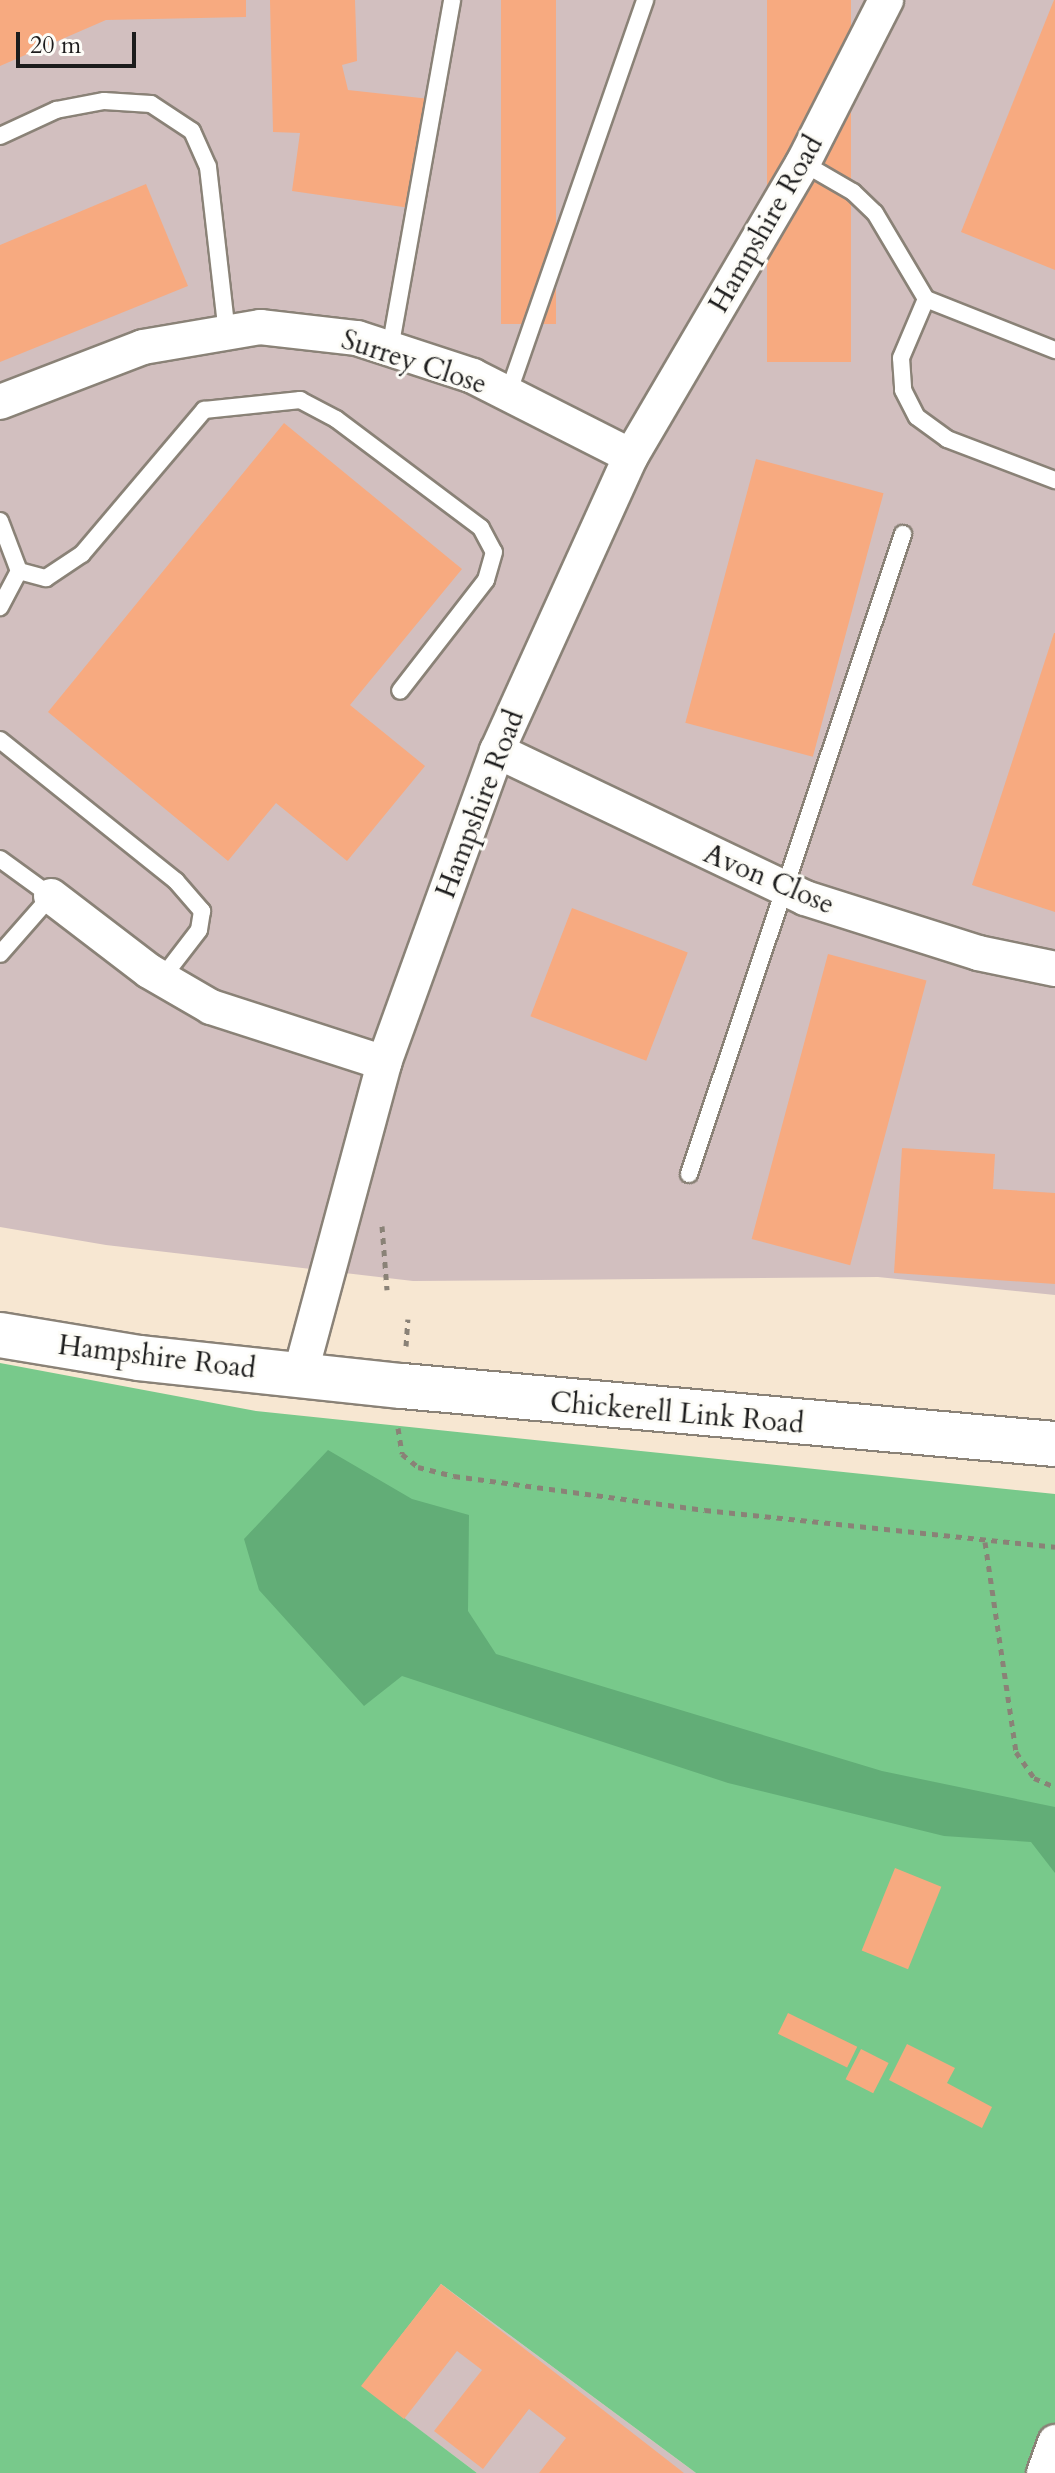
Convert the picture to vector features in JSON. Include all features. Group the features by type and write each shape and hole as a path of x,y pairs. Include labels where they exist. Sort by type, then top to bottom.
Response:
{"main road":[{"name":"Hampshire Road","path":"0,1335 139,1358 300,1375"},
{"name":"Chickerell Link Road","path":"300,1375 1055,1444"}],"street":[{"name":"Hampshire Road","path":"300,1375 384,1063 497,751 631,456 803,163 886,0"},
{"name":"Surrey Close","path":"0,402 143,347 260,327 357,338 473,376 631,456"},
{"name":"Avon Close","path":"497,751 787,889 978,953 1055,969"},
{"path":"51,896 162,978 211,1007 384,1063"},
{"path":"1044,2473 1055,2442"}],"lane":[{"path":"390,349 452,0"},
{"path":"508,394 645,0"},
{"path":"0,136 56,110 104,101 151,104 192,131 208,167 227,333"},
{"path":"803,163 853,192 875,213 926,299 1055,350"},
{"path":"926,299 901,358 903,390 917,417 947,439 1055,480"},
{"path":"19,571 46,578 82,554 204,410 300,400 336,419 481,528 494,552 486,580 400,691"},
{"path":"0,521 19,571 0,607"},
{"path":"689,1174 787,889 903,534"},
{"path":"0,740 176,881 202,911 199,930 162,978"},
{"path":"0,859 51,896 0,954"}],"path":[{"path":"408,1319 397,1433 402,1454 430,1470 513,1486 985,1542 1055,1547"},
{"path":"985,1542 1016,1752 1034,1778 1055,1787"}],"shaded area":[{"path":"0,0 1055,0 1055,1295 878,1277 413,1281 106,1245 0,1227"},
{"path":"441,2284 696,2473 477,2473 361,2386"}],"green space":[{"path":"0,1363 256,1411 1055,1494 1055,2473 696,2473 441,2284 362,2386 477,2473 0,2473"},
{"path":"328,1450 412,1499 469,1515 468,1611 496,1654 882,1771 1055,1807 1055,1873 1031,1842 944,1836 728,1783 402,1676 364,1706 259,1590 244,1539"}],"building":[{"path":"0,0 246,0 246,17 106,20 0,66"},
{"path":"270,0 355,0 357,61 342,65 348,90 430,99 410,208 292,191 300,133 273,132"},
{"path":"501,0 556,0 556,324 501,324"},
{"path":"767,0 851,0 851,362 767,362"},
{"path":"1055,0 1055,270 961,232"},
{"path":"146,184 188,286 0,362 0,245"},
{"path":"284,423 462,569 350,705 425,766 347,861 276,803 228,861 48,712"},
{"path":"756,459 884,493 813,757 685,723"},
{"path":"1055,633 1055,912 972,885"},
{"path":"572,908 688,952 646,1061 530,1016"},
{"path":"828,954 927,980 850,1265 752,1239"},
{"path":"902,1148 995,1154 993,1189 1055,1193 1055,1284 894,1273"},
{"path":"895,1868 941,1887 908,1969 862,1951"},
{"path":"788,2013 857,2047 847,2067 778,2034"},
{"path":"907,2044 955,2068 947,2083 992,2107 982,2128 889,2080"},
{"path":"861,2049 889,2063 873,2093 846,2079"},
{"path":"441,2284 684,2473 539,2473 566,2438 529,2409 483,2469 434,2431 482,2370 457,2351 404,2419 361,2386"}]}
